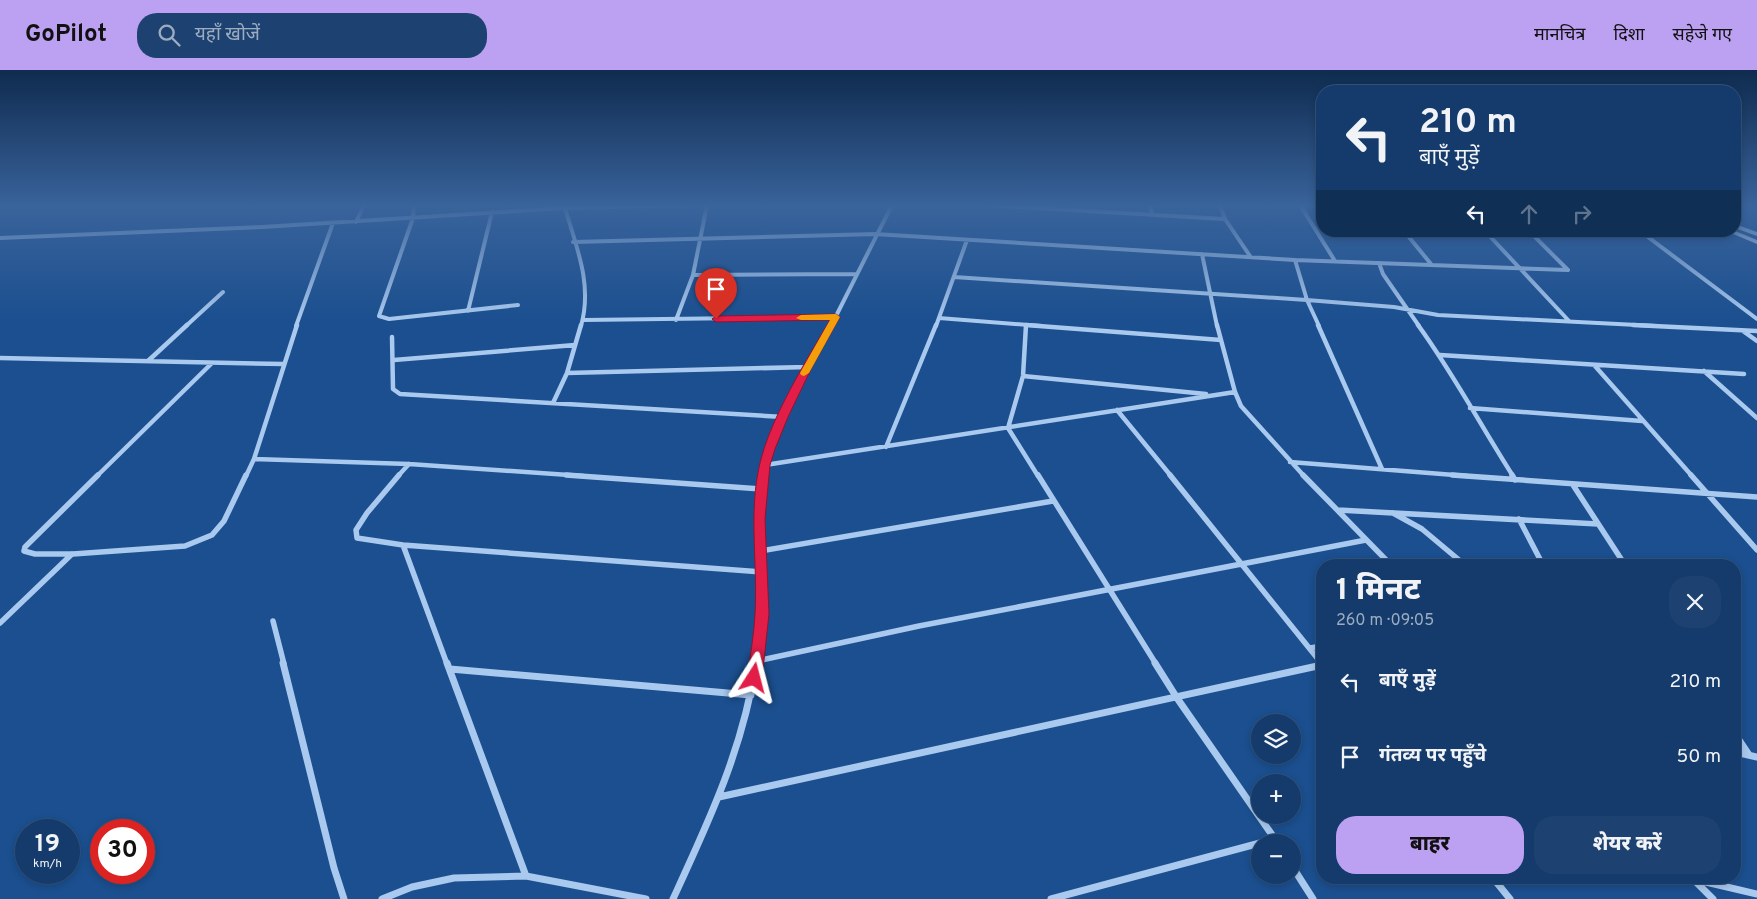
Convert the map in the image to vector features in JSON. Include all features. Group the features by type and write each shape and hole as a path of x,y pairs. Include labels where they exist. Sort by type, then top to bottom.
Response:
{"street":[{"path":"212,363 25,547 24,551 35,554 73,554 185,546 212,535 224,521 254,459 283,364 326,244"},
{"path":"404,244 380,316 381,318 389,319 518,306"},
{"path":"468,311 484,244"},
{"path":"553,403 567,373 586,309 586,282 574,244"},
{"path":"676,320 693,275 698,244"},
{"path":"673,899 719,797 740,737 751,695 762,614 759,519 761,490 769,449 807,367 836,317 871,244"},
{"path":"886,447 939,318 966,244"},
{"path":"1029,244 1296,260 1568,270 1542,244"},
{"path":"1242,244 1250,256"},
{"path":"1325,244 1336,261"},
{"path":"1414,244 1431,264"},
{"path":"1496,244 1570,321"},
{"path":"1657,244 1757,319"},
{"path":"1202,254 1209,293 1221,340 1235,392 1241,406 1290,462 1385,559"},
{"path":"1296,260 1307,300 1382,469"},
{"path":"1379,263 1383,274 1440,356 1515,480"},
{"path":"693,275 857,274"},
{"path":"954,277 1307,300 1406,309 1438,315 1757,331"},
{"path":"148,362 223,292"},
{"path":"583,320 836,317"},
{"path":"939,318 1221,340"},
{"path":"1026,325 1023,376 1008,428 1177,698 1271,834"},
{"path":"1742,330 1757,341"},
{"path":"392,337 394,360 393,389 395,393 783,417"},
{"path":"394,360 575,345"},
{"path":"1440,356 1744,374"},
{"path":"0,358 283,364"},
{"path":"1595,366 1757,550"},
{"path":"567,373 807,367"},
{"path":"1704,372 1757,418"},
{"path":"1023,376 1213,395"},
{"path":"765,465 1235,392"},
{"path":"1470,408 1642,421"},
{"path":"1117,410 1316,656"},
{"path":"254,459 409,464 761,490"},
{"path":"1290,462 1572,485 1757,497"},
{"path":"409,464 368,512 356,530 358,538 402,546 762,572"},
{"path":"1572,485 1620,559"},
{"path":"761,551 1053,501"},
{"path":"1338,510 1387,511 1598,524"},
{"path":"1387,511 1403,517 1421,529 1458,559"},
{"path":"1519,519 1539,559"},
{"path":"757,661 919,626 1366,540"},
{"path":"402,546 450,669 526,876"},
{"path":"0,623 73,554"},
{"path":"273,621 334,868 344,899"},
{"path":"1310,648 1316,647"},
{"path":"719,797 1316,666"},
{"path":"450,669 751,695"},
{"path":"1741,741 1753,756"},
{"path":"1051,899 1251,846"},
{"path":"382,899 412,887 454,878 526,876 646,899"},
{"path":"1301,880 1313,899"},
{"path":"1498,884 1510,899"},
{"path":"1699,884 1713,899"},
{"path":"1717,884 1757,894"}],"slow traffic":[{"path":"801,318 836,317 804,373"}],"route":[{"path":"716,319 836,317 807,367 783,417 769,449 765,465 759,519 762,614 754,678"}]}
